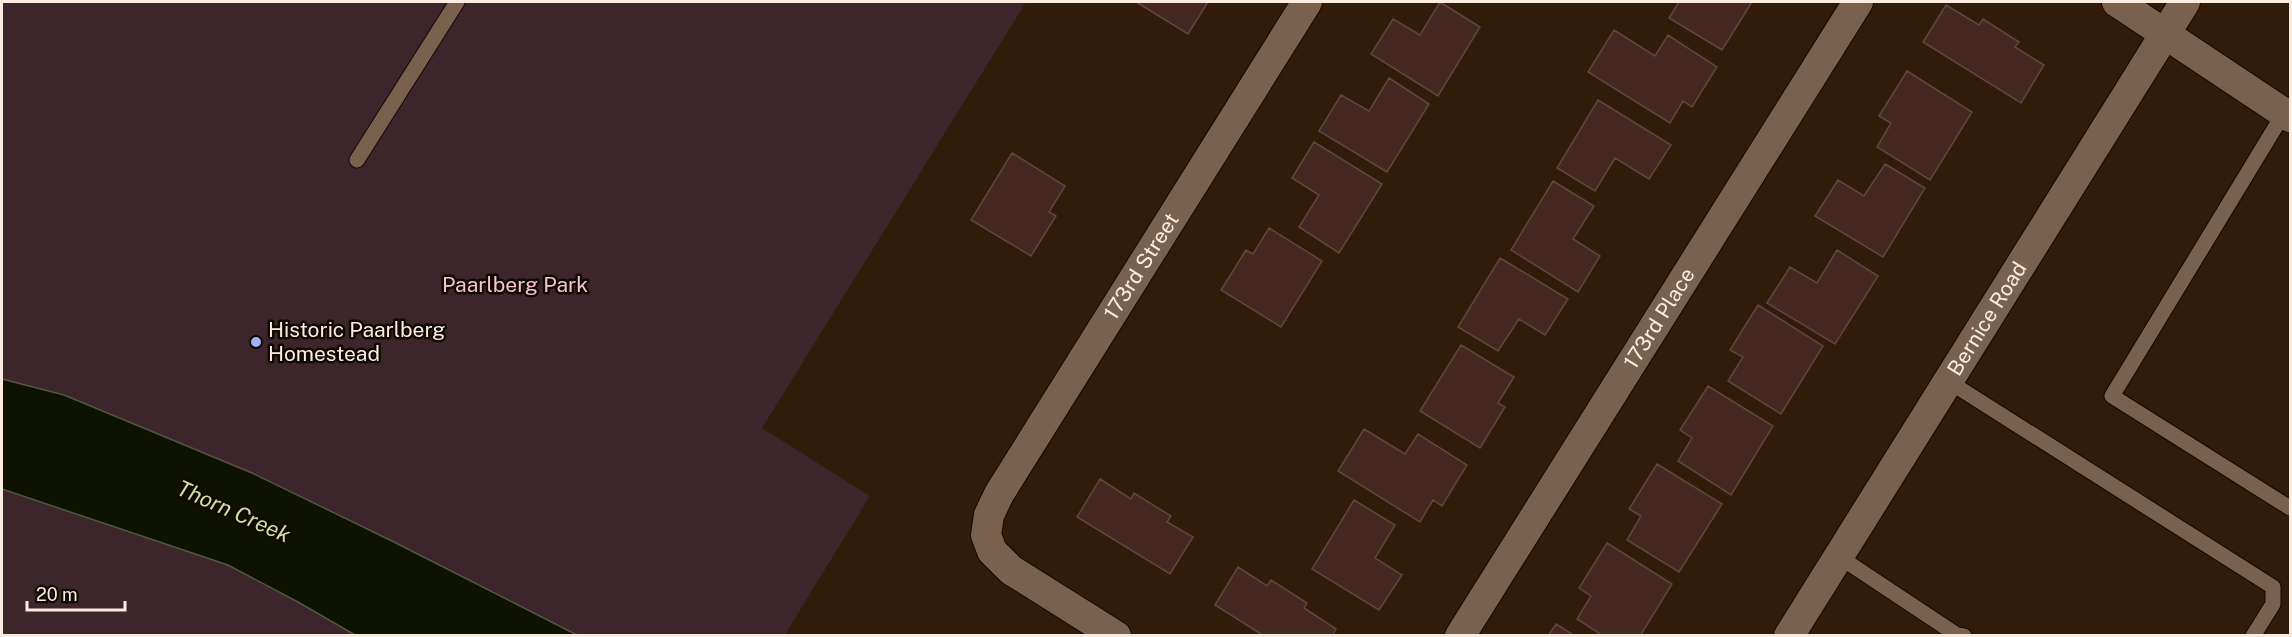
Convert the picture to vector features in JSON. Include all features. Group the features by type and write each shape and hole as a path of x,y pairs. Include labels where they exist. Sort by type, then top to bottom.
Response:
{"street":[{"name":"173rd Street","path":"1116,636 1011,570 992,551 986,535 988,515 1307,2"},
{"name":"173rd Place","path":"1460,636 1858,2"},
{"path":"2117,2 2166,32 2287,115"},
{"name":"Bernice Road","path":"1789,636 2185,2"}],"lane":[{"path":"357,160 458,2"},
{"path":"2287,115 2112,396 2290,508"},
{"path":"1948,381 2273,587 2272,604 2253,636"},
{"path":"1838,556 1957,635 1964,636"}],"green space":[{"name":"Paarlberg Park","path":"2,2 1026,2 762,428 870,496 784,636 577,635 252,473 64,395 2,379"},
{"path":"2,422 471,635 2,635"}],"water":[{"name":"Thorn Creek","path":"2,379 64,395 252,473 577,635 355,635 228,565 2,489"}],"building":[{"path":"1136,2 1208,2 1188,34"},
{"path":"1440,2 1480,27 1438,96 1371,54 1393,19 1420,35"},
{"path":"1679,2 1752,2 1722,50 1669,18"},
{"path":"1946,5 1979,25 1983,19 2019,42 2015,47 2044,65 2021,103 1923,42"},
{"path":"1614,30 1655,56 1668,35 1717,67 1692,107 1683,101 1670,123 1588,72"},
{"path":"1907,71 1972,112 1930,180 1877,147 1891,123 1879,116"},
{"path":"1389,78 1429,104 1387,172 1319,131 1341,95 1369,111"},
{"path":"1598,100 1671,145 1649,179 1615,158 1595,191 1557,168"},
{"path":"1314,142 1382,184 1339,253 1299,227 1319,195 1292,178"},
{"path":"1012,153 1065,186 1049,212 1056,216 1031,256 971,220"},
{"path":"1885,164 1925,188 1883,257 1815,216 1838,180 1864,196"},
{"path":"1553,181 1594,206 1573,239 1600,256 1578,292 1511,250"},
{"path":"1269,228 1322,261 1281,327 1221,290 1246,250 1253,254"},
{"path":"1837,250 1878,276 1835,344 1767,303 1790,267 1817,283"},
{"path":"1500,258 1568,299 1545,335 1519,319 1498,351 1458,327"},
{"path":"1758,305 1823,346 1781,414 1728,381 1743,357 1730,350"},
{"path":"1461,345 1514,377 1498,403 1505,407 1480,448 1420,411"},
{"path":"1708,386 1773,426 1731,495 1678,461 1692,438 1680,430"},
{"path":"1364,429 1405,454 1418,434 1467,465 1442,506 1433,500 1420,522 1338,471"},
{"path":"1657,464 1722,504 1679,572 1627,540 1641,516 1629,509"},
{"path":"1100,479 1131,499 1134,493 1171,516 1167,522 1193,537 1170,574 1077,517"},
{"path":"1354,500 1395,525 1375,558 1402,575 1379,610 1312,569"},
{"path":"1607,543 1672,584 1640,636 1603,636 1577,619 1591,596 1579,588"},
{"path":"1238,567 1267,586 1271,580 1307,603 1304,608 1336,629 1332,636 1264,636 1215,605"},
{"path":"1556,624 1575,636 1548,636"}],"place":[{"name":"Historic Paarlberg Homestead","path":"256,342"}]}
